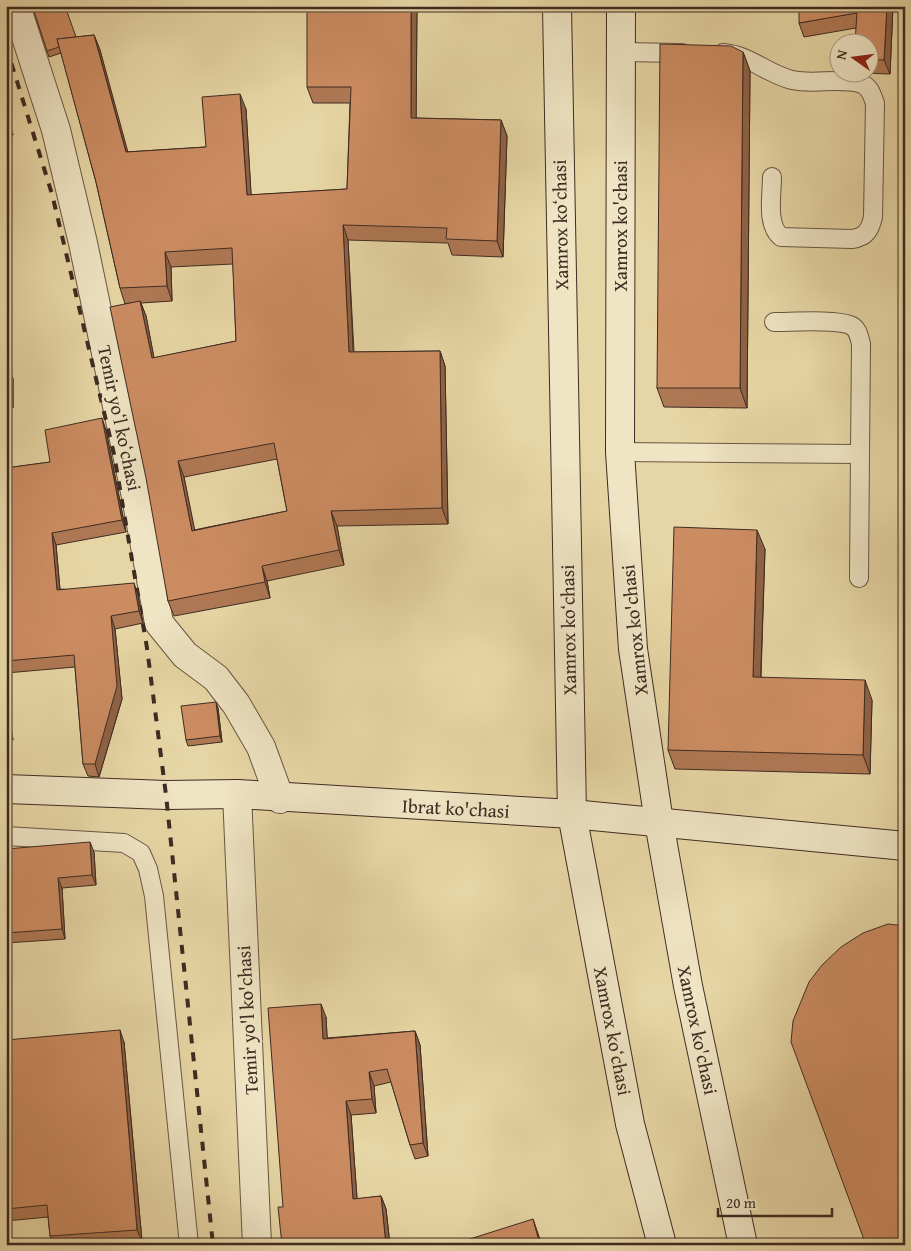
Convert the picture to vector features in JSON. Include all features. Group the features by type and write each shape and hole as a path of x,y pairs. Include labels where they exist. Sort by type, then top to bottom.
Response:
{"main road":[{"name":"Temir yoʻl koʻchasi","path":"16,6 56,130 83,243 136,497 158,623 185,655 216,678 236,704 261,747 280,799"},
{"name":"Xamrox koʻchasi","path":"557,6 572,814 630,1124 662,1245"},
{"name":"Xamrox ko'chasi","path":"620,6 620,452 633,649 659,822 688,986 743,1245"},
{"name":"Ibrat ko'chasi","path":"6,789 166,795 237,794 280,799 572,814 905,846"},
{"name":"Temir yo'l ko'chasi","path":"237,794 257,1245"}],"lane":[{"path":"620,52 741,55 791,80 854,82 865,85 871,92 875,103 873,217 870,229 863,237 852,239 781,237 775,232 772,220 772,177"},
{"path":"774,322 839,323 851,325 858,332 861,344 859,578"},
{"path":"620,452 860,454"},
{"path":"6,836 124,843 141,853 148,869 154,896 190,1245"}],"building":[{"path":"37,6 65,6 76,37 57,39 59,47 47,51 33,8"},
{"path":"307,6 411,6 411,118 501,120 497,241 446,239 447,228 343,225 349,352 440,351 442,508 331,511 339,550 262,566 265,582 168,601 146,478 110,307 140,301 152,358 236,341 232,248 165,252 167,286 120,288 96,182 57,39 94,35 126,152 206,147 202,97 240,94 247,195 347,189 351,87 307,87","holes":["274,443 287,511 192,531 178,461"]},
{"path":"799,6 887,6 884,60 878,60 878,32 856,32 857,13 799,23"},
{"path":"660,44 731,46 743,52 740,388 657,388"},
{"path":"6,373 11,373 11,402 6,402"},
{"path":"102,418 122,520 52,533 57,590 134,583 139,611 111,616 117,686 95,764 83,764 74,655 6,661 6,468 50,462 45,430"},
{"path":"674,527 757,530 753,677 865,680 863,755 668,750"},
{"path":"216,702 220,736 186,740 181,706"},
{"path":"90,842 92,875 58,878 62,929 6,933 6,849"},
{"path":"888,924 905,926 905,1245 866,1245 791,1042 793,1021 809,982 822,965 841,947 863,933"},
{"path":"321,1004 323,1039 415,1031 423,1143 410,1145 387,1069 369,1072 372,1099 346,1101 353,1199 381,1196 386,1245 282,1245 278,1207 283,1207 268,1008"},
{"path":"120,1030 137,1230 50,1236 47,1205 6,1209 6,1040"},
{"path":"533,1219 540,1245 451,1245"}],"railway":[{"path":"6,46 52,194 114,454 147,648 166,795 213,1245"}]}
